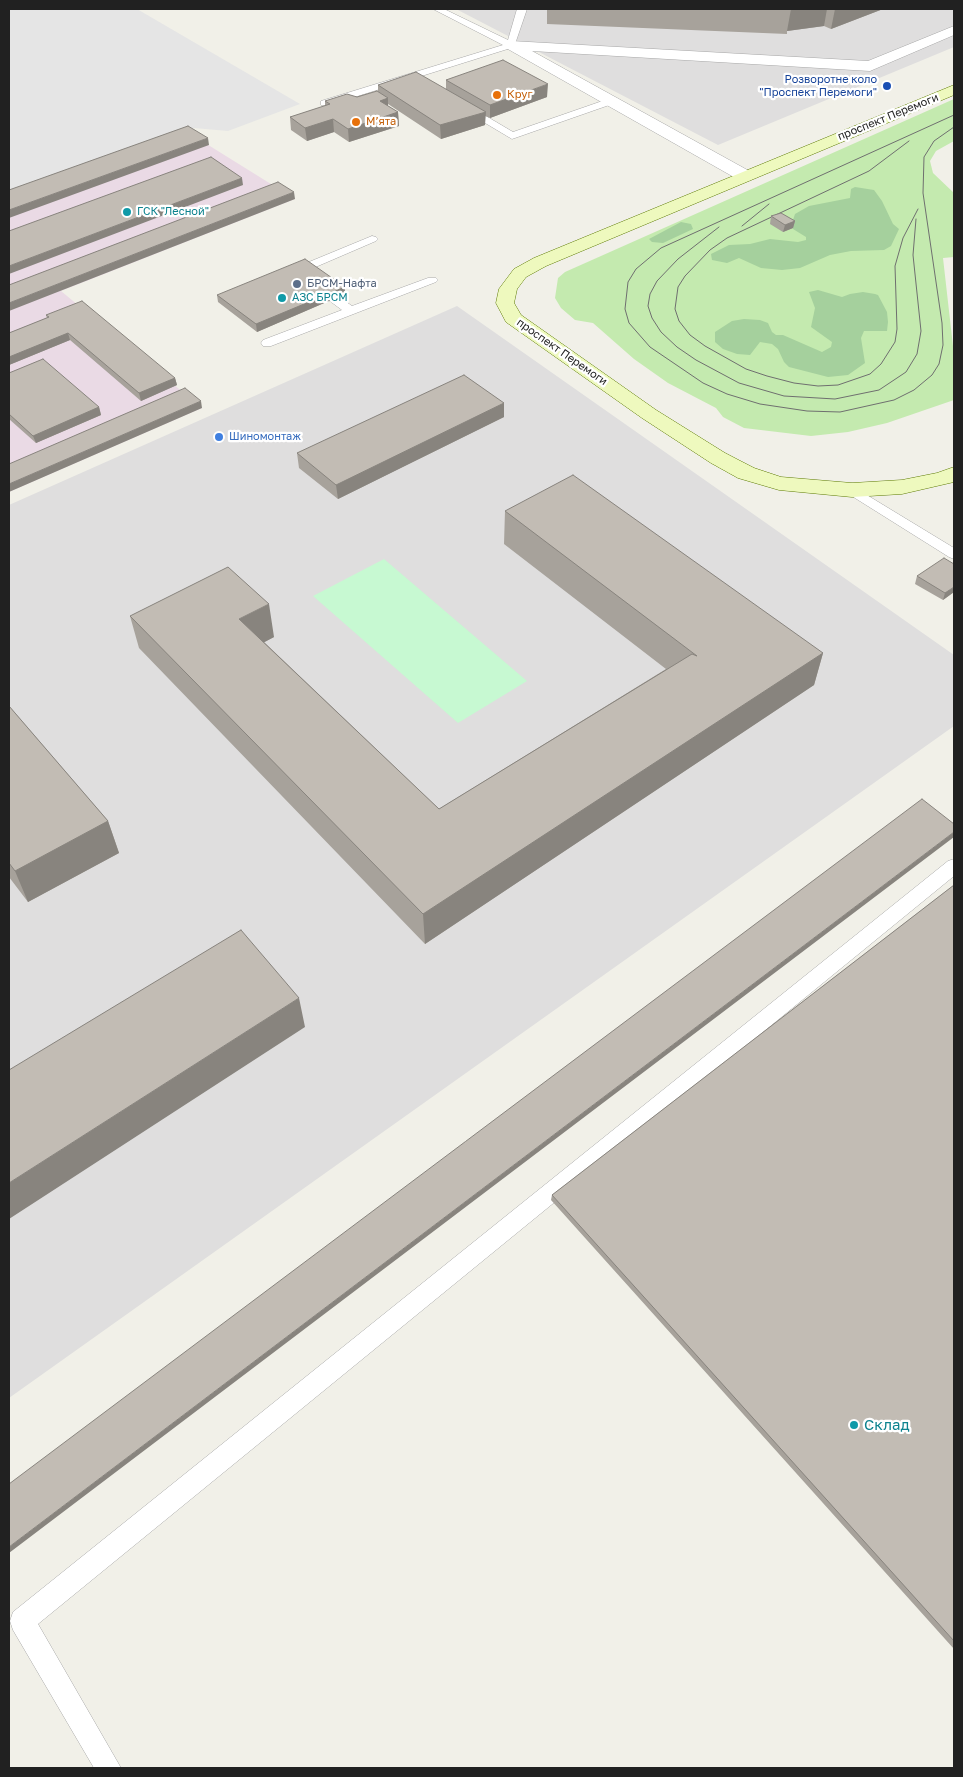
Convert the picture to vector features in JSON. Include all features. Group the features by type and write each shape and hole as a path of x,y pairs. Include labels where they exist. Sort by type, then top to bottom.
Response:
{"main road":[{"name":"проспект Перемоги","path":"954,90 540,262 520,273 508,290 505,303 513,318 649,414 718,458 746,473 779,483 852,490 902,487 942,479 954,474"}],"street":[{"path":"511,46 870,66 954,30"},
{"path":"511,46 745,176"}],"lane":[{"path":"437,9 511,46"},
{"path":"511,46 522,9"},
{"path":"325,102 416,79 511,46"},
{"path":"453,101 512,136 611,101"},
{"path":"351,311 296,271 372,239"},
{"path":"267,343 432,280"},
{"path":"852,490 954,554"},
{"path":"941,547 954,540"},
{"path":"108,1768 22,1621 954,866"}],"shaded area":[{"path":"9,9 137,9 300,104 228,131 194,128 9,194"},
{"path":"456,9 954,9 954,47 718,145"},
{"path":"189,133 295,199 61,291 202,408 9,492 9,198"},
{"path":"457,306 954,655 954,726 9,1398 9,505"}],"green space":[{"path":"954,99 954,141 936,151 930,161 933,173 954,193 954,257 943,258 954,355 954,400 887,423 848,432 811,436 744,428 723,417 716,408 668,383 634,359 593,323 575,320 561,308 555,298 558,278 565,272"},
{"path":"855,187 874,190 882,201 893,224 899,229 891,246 884,250 851,251 830,255 800,268 782,270 761,268 739,258 727,263 712,260 711,254 729,245 750,244 770,239 798,242 806,240 806,237 793,229 792,223 795,214 809,206 850,198 851,189"},
{"path":"681,222 691,224 693,229 663,243 652,242 649,239"},
{"path":"818,290 842,297 863,292 875,294 878,295 887,312 887,331 864,331 861,338 865,363 848,375 828,377 789,367 784,362 778,349 772,344 760,342 750,355 737,354 723,349 715,342 715,332 732,321 744,319 760,320 768,323 772,332 776,335 783,335 822,352 831,347 832,342 811,327 815,308 809,292"},
{"path":"384,559 527,681 458,723 313,596"}],"building":[{"path":"503,60 548,84 490,105 446,80"},
{"path":"416,72 486,112 440,125 378,85"},
{"path":"377,91 388,98 380,101 398,112 348,129 333,119 305,128 290,117 330,104 325,101 347,94 357,97"},
{"path":"188,126 208,138 9,210 9,190"},
{"name":"ГСК \"Лесной\"","path":"211,157 242,178 9,266 9,231"},
{"path":"278,182 294,192 9,303 9,285"},
{"path":"781,213 795,221 785,225 771,216"},
{"name":"АЗС БРСМ","path":"305,259 345,287 256,324 217,295"},
{"path":"82,301 175,378 139,393 68,333 9,357 9,333 49,317 46,315"},
{"path":"43,359 99,407 33,436 9,414 9,373"},
{"path":"464,375 504,403 336,485 297,453"},
{"path":"185,388 201,401 9,484 9,464"},
{"path":"573,475 823,653 423,914 130,616 228,567 269,604 239,619 439,809 692,654 697,656 505,511"},
{"path":"944,558 954,564 954,587 945,593 917,576"},
{"path":"9,706 108,821 15,871 9,863"},
{"path":"922,799 954,824 954,832 9,1547 9,1484"},
{"name":"Склад","path":"954,885 954,1641 552,1195"},
{"path":"241,930 299,998 9,1183 9,1070"}],"tram line":[{"path":"954,115 661,248 636,269 628,282 625,309 629,323 650,347 703,383 727,394 760,404 807,411 840,412 894,400 914,390 932,375 939,364 943,345 942,323 923,193 924,157 934,141 954,127"},
{"path":"909,141 869,171 727,238 710,250 685,276 678,287 675,309 679,321 690,335 705,346 746,369 767,376 794,383 818,386 838,385 870,374 881,364 895,342 897,329 895,266 903,238 918,209"},
{"path":"742,226 769,204"},
{"path":"719,227 678,259 657,281 650,294 648,306 652,318 661,332 677,347 696,360 739,383 784,396 835,399 879,390 906,372 917,354 921,331 913,255 916,219"}],"place":[{"name":"Розворотне коло \"Проспект Перемоги\"","path":"887,86"},
{"name":"Круг","path":"497,95"},
{"name":"Мʼята","path":"356,122"},
{"name":"ГСК \"Лесной\"","path":"127,212"},
{"name":"БРСМ-Hафта","path":"297,284"},
{"name":"АЗС БРСМ","path":"282,298"},
{"name":"Шиномонтаж","path":"219,437"},
{"name":"Склад","path":"854,1425"}]}
